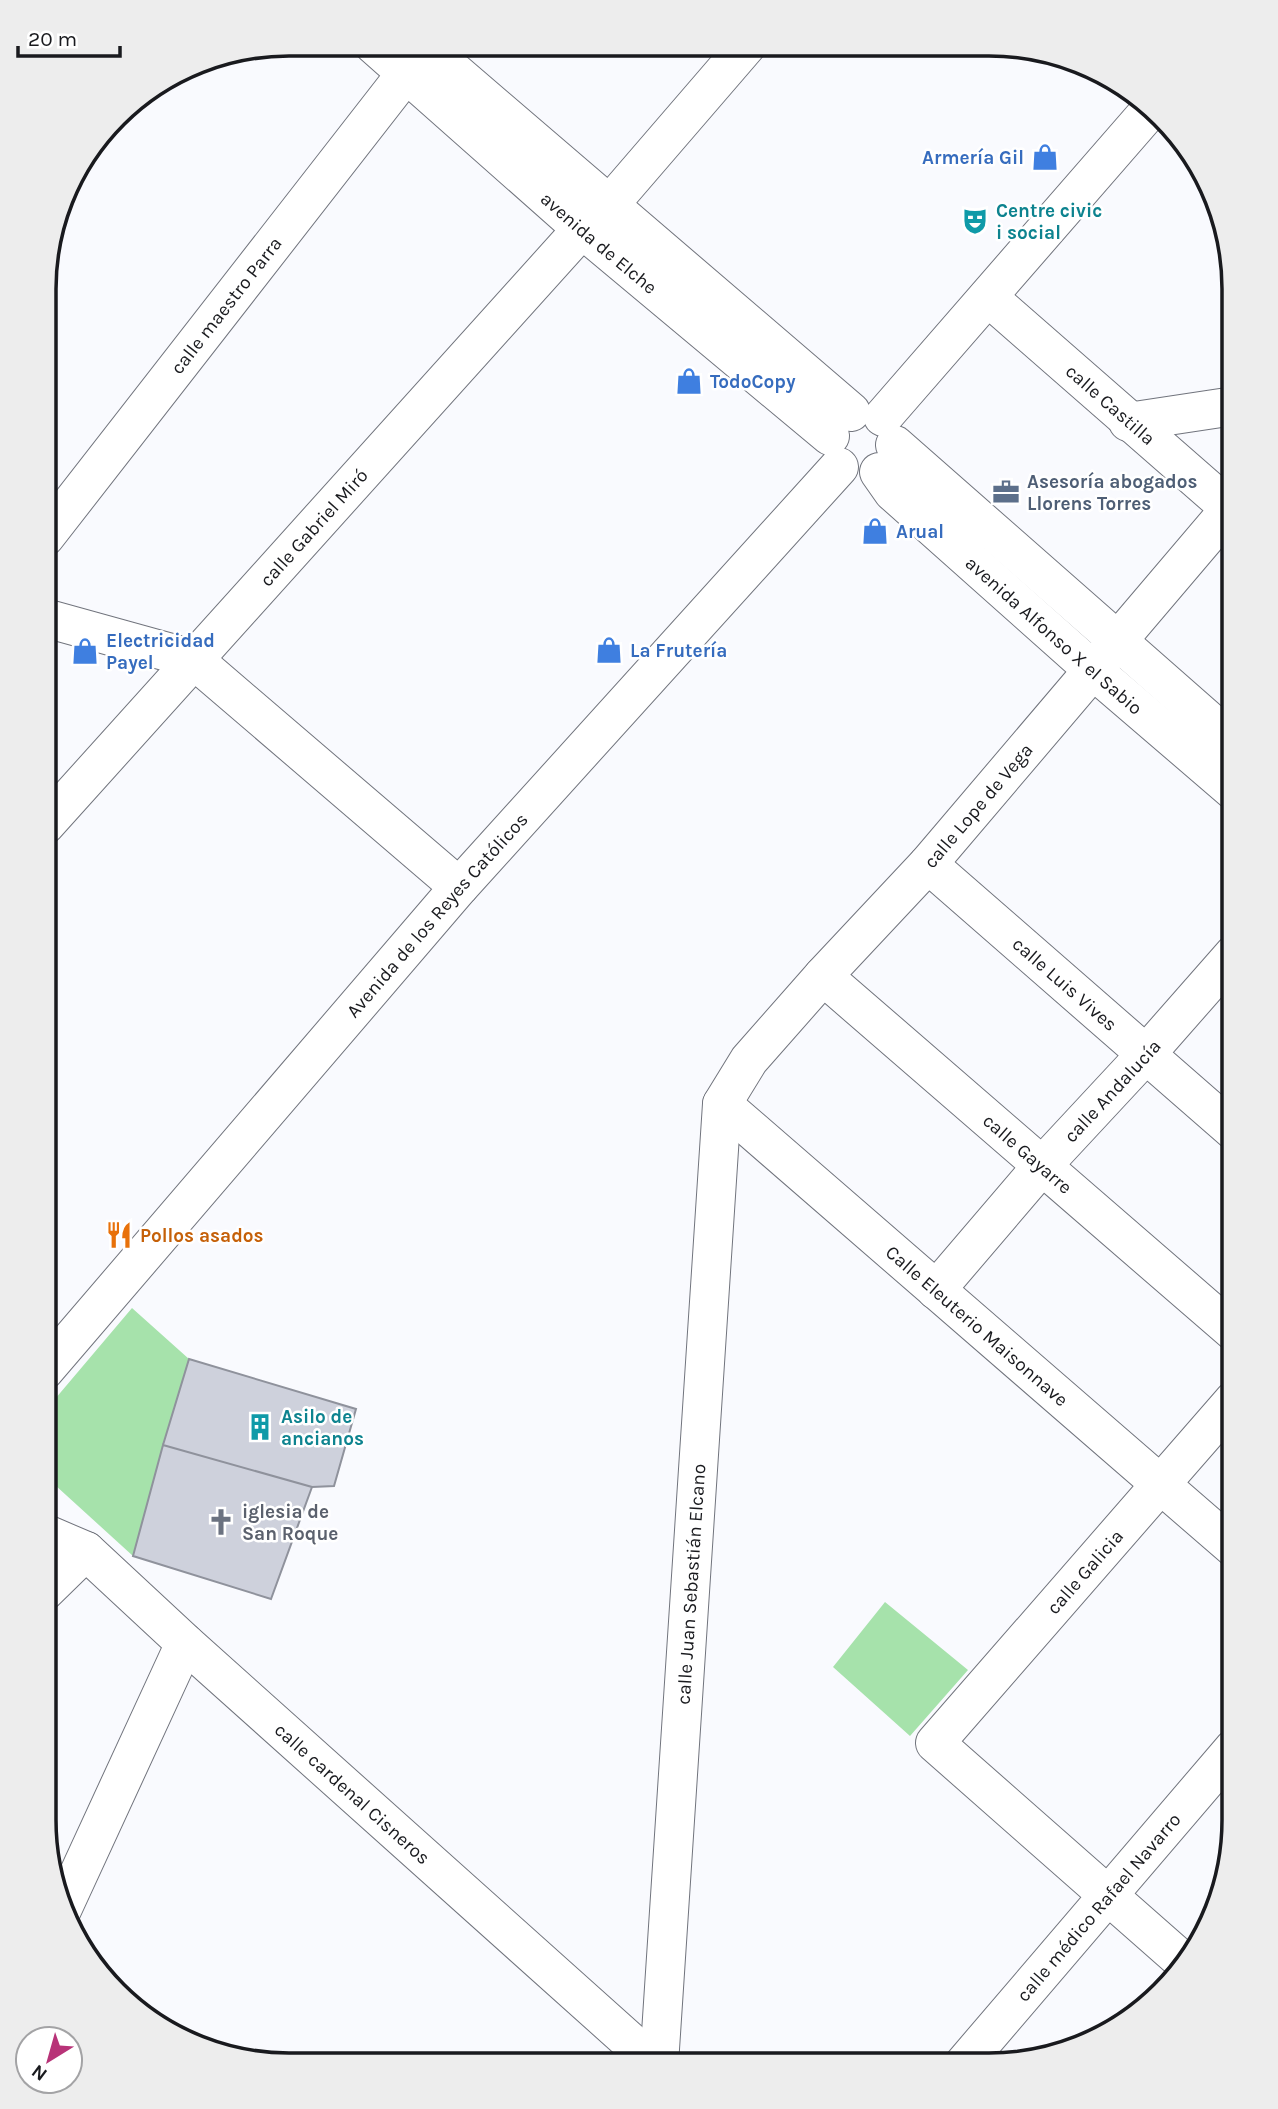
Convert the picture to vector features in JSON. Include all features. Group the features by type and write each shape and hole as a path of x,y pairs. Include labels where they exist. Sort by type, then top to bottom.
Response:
{"street":[{"name":"calle maestro Parra","path":"56,524 418,56"},
{"name":"avenida de Elche","path":"425,56 596,216 863,441"},
{"name":"calle Gabriel Miró","path":"56,813 737,56"},
{"name":"Avenida de los Reyes Católicos","path":"56,1357 459,887 863,441 1145,116"},
{"name":"calle Castilla","path":"988,298 1128,422 1222,499"},
{"path":"1128,422 1222,408"},
{"name":"avenida Alfonso X el Sabio","path":"863,441 893,492 1104,655 1222,735"},
{"name":"calle Lope de Vega","path":"722,1104 748,1060 928,864 1104,655 1222,521"},
{"path":"56,621 193,659 459,887"},
{"name":"avenida Alfonso X el Sabio","path":"1104,655 1222,779"},
{"name":"calle Luis Vives","path":"928,864 1222,1119"},
{"name":"calle Andalucía","path":"936,1290 1041,1167 1222,968"},
{"name":"calle Gayarre","path":"823,976 1222,1322"},
{"name":"Calle Eleuterio Maisonnave","path":"722,1104 1222,1537"},
{"name":"calle Juan Sebastián Elcano","path":"658,2053 722,1104"},
{"name":"calle Galicia","path":"1107,1894 935,1742 1222,1414"},
{"name":"calle cardenal Cisneros","path":"56,1538 86,1550 186,1643 645,2053"},
{"path":"56,1580 86,1550"},
{"path":"68,1896 186,1643"},
{"name":"calle médico Rafael Navarro","path":"973,2053 1222,1762"},
{"path":"1107,1894 1178,1957"}],"green space":[{"path":"132,1308 189,1359 133,1556 56,1486 56,1398"},
{"path":"885,1602 968,1670 910,1736 833,1667"}],"building":[{"name":"Asilo de ancianos","path":"189,1359 356,1409 334,1486 312,1487 163,1445"},
{"name":"iglesia de San Roque","path":"163,1445 312,1487 271,1599 133,1556"}],"place":[{"name":"Armería Gil","path":"1045,157"},
{"name":"Centre civic i social","path":"975,221"},
{"name":"TodoCopy","path":"689,381"},
{"name":"Asesoría abogados Llorens Torres","path":"1006,492"},
{"name":"Arual","path":"875,531"},
{"name":"La Frutería","path":"609,650"},
{"name":"Electricidad Payel","path":"85,651"},
{"name":"Pollos asados","path":"119,1235"},
{"name":"Asilo de ancianos","path":"260,1427"},
{"name":"iglesia de San Roque","path":"221,1522"}]}
